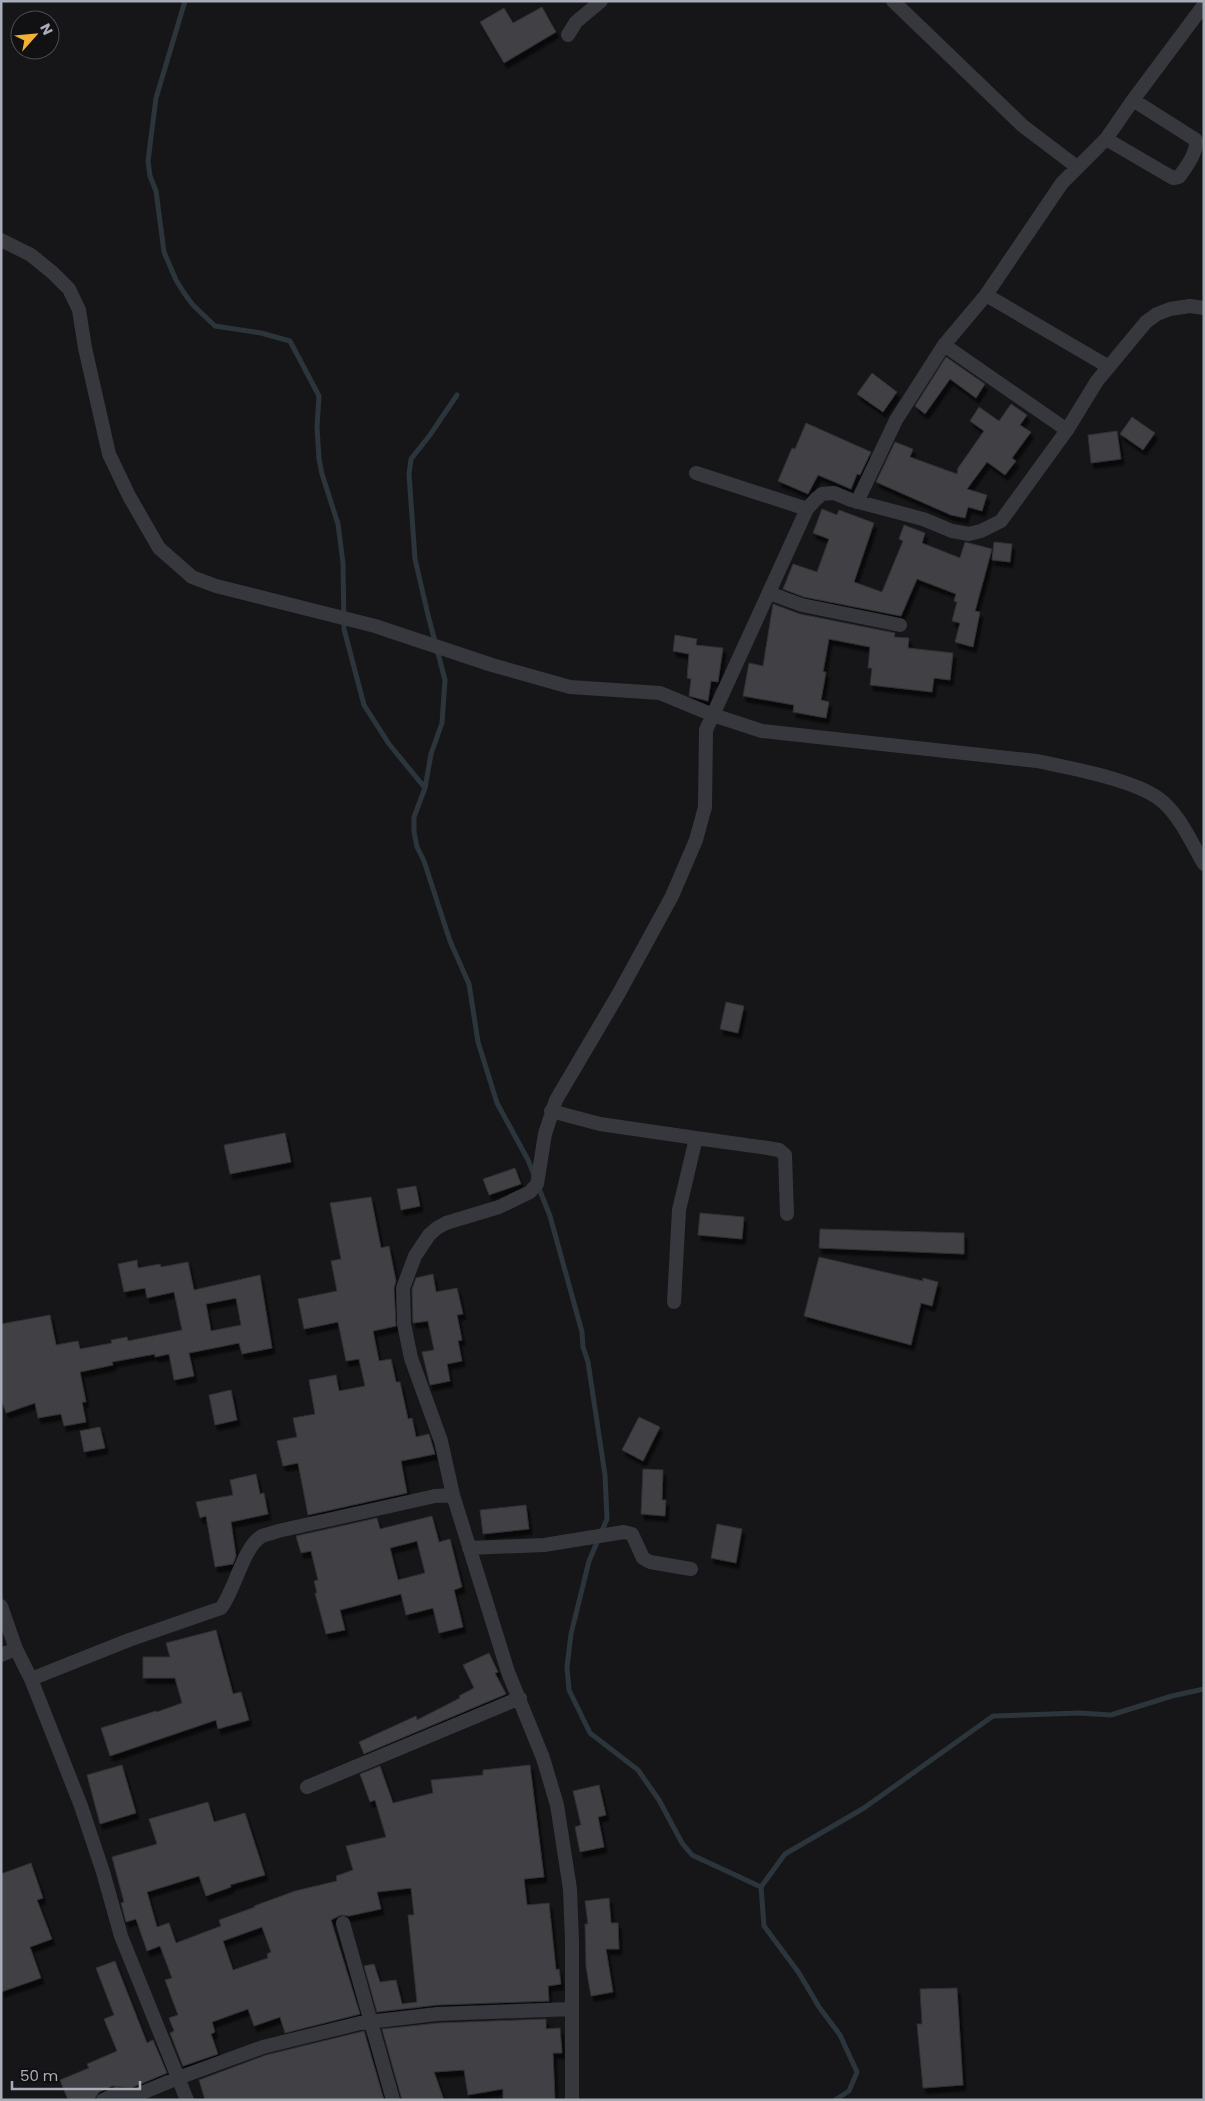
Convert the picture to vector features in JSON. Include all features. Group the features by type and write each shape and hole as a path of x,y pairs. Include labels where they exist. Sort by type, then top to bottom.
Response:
{"street":[{"path":"568,35 576,22 601,1"},
{"path":"894,1 1023,126 1077,167"},
{"path":"856,502 896,420 944,345 986,295 1037,219 1077,167 1106,139 1204,6"},
{"path":"1106,139 1173,178 1180,176 1186,168 1195,150 1196,140 1133,100"},
{"path":"1,240 31,255 69,289 79,310 85,348 109,454 128,496 159,548 192,576 216,586 375,626 492,666 570,687 660,693 713,715 762,731 1037,761 1077,769 1133,785 1158,798 1177,818 1204,864"},
{"path":"986,295 1109,367"},
{"path":"572,2100 570,1898 557,1805 543,1758 508,1672 453,1496 441,1441 411,1358 404,1324 403,1288 415,1256 429,1235 437,1228 446,1223 499,1207 534,1189 540,1176 545,1134 551,1111 672,896 696,840 705,807 706,730 807,509 822,494 834,493 856,502 923,519 952,531 969,534 1001,522 1067,430 1097,381 1146,322 1157,314 1170,309 1190,306 1204,308"},
{"path":"944,345 1067,430"},
{"path":"696,473 807,509"},
{"path":"769,593 802,605 900,625"},
{"path":"551,1111 600,1124 779,1150 785,1155 787,1214"},
{"path":"674,1302 679,1210 696,1138"},
{"path":"31,1679 112,1646 221,1608 228,1600 239,1570 261,1537 278,1531 434,1496 453,1496"},
{"path":"469,1548 544,1545 624,1532 632,1534 643,1558 650,1562 691,1569"},
{"path":"1,1606 16,1649 31,1679 81,1806 103,1872 121,1936 187,2100"},
{"path":"1,1655 16,1649"},
{"path":"307,1787 520,1698"},
{"path":"343,1923 393,2100"},
{"path":"103,2100 116,2094 132,2097 263,2047 370,2022 437,2014 572,2009"}],"building":[{"path":"542,7 556,32 504,63 480,22 504,8 513,23"},
{"path":"946,357 985,384 976,398 950,379 925,414 915,406"},
{"path":"872,373 897,392 883,412 857,394"},
{"path":"1011,404 1027,415 1020,425 1031,432 1012,458 1016,461 1005,475 987,462 967,489 987,495 982,511 968,507 965,518 951,515 876,482 895,442 913,449 910,457 957,474 958,468 984,431 970,421 979,407 999,421"},
{"path":"1132,417 1155,433 1143,450 1120,434"},
{"path":"806,423 871,452 860,475 857,474 851,489 818,475 808,494 778,481 792,448 795,449"},
{"path":"1117,431 1121,459 1091,463 1088,435"},
{"path":"822,509 837,515 839,510 874,523 854,582 882,592 903,541 899,539 904,525 925,533 922,543 960,558 965,542 992,549 975,611 980,612 973,647 955,642 960,623 952,621 957,602 954,601 956,594 917,579 901,616 804,597 783,589 793,564 817,572 829,539 813,533"},
{"path":"994,542 1012,544 1010,562 992,560"},
{"path":"773,604 800,614 895,633 894,637 909,638 908,648 953,653 950,680 934,678 932,692 870,685 872,668 868,668 870,647 829,639 823,672 826,672 821,700 829,702 826,718 793,712 794,705 743,696 749,663 763,666"},
{"path":"675,635 697,639 696,645 723,648 718,682 711,681 708,701 689,696 691,679 687,678 689,654 673,651"},
{"path":"726,1002 744,1006 738,1033 720,1029"},
{"path":"285,1133 291,1162 230,1174 224,1145"},
{"path":"515,1168 521,1184 489,1195 483,1179"},
{"path":"416,1186 420,1206 401,1210 397,1189"},
{"path":"371,1197 381,1248 389,1246 396,1281 394,1288 396,1326 373,1331 379,1361 391,1359 396,1382 400,1382 408,1419 412,1418 416,1437 429,1434 435,1454 401,1461 407,1493 308,1515 298,1463 283,1466 277,1441 297,1437 293,1418 315,1414 309,1380 336,1375 339,1391 365,1386 359,1359 346,1361 338,1322 304,1329 298,1299 337,1291 331,1261 341,1259 330,1203"},
{"path":"700,1213 744,1217 742,1239 698,1235"},
{"path":"820,1229 964,1233 964,1254 819,1248"},
{"path":"819,1257 923,1281 923,1278 938,1282 932,1306 921,1303 911,1345 804,1316"},
{"path":"137,1260 138,1268 160,1264 161,1267 188,1262 194,1290 260,1275 272,1348 242,1354 239,1343 189,1353 194,1376 174,1380 169,1354 155,1357 155,1354 112,1362 113,1365 80,1372 86,1402 82,1402 86,1422 64,1426 61,1414 38,1418 35,1403 6,1413 1,1399 1,1324 50,1315 56,1345 78,1341 80,1349 112,1343 111,1340 127,1337 128,1341 182,1330 174,1292 147,1298 145,1288 124,1292 118,1264","holes":["236,1298 241,1325 211,1331 206,1304"]},
{"path":"433,1274 436,1292 457,1288 463,1314 457,1315 462,1340 458,1341 462,1361 447,1364 450,1381 430,1385 422,1352 434,1350 428,1321 413,1323 412,1289 416,1278"},
{"path":"231,1390 237,1420 215,1425 209,1395"},
{"path":"639,1417 660,1427 643,1461 622,1450"},
{"path":"100,1427 105,1448 84,1452 80,1431"},
{"path":"643,1469 663,1470 662,1500 666,1500 665,1516 641,1514"},
{"path":"256,1474 260,1494 264,1493 268,1514 231,1522 236,1556 233,1564 215,1567 206,1516 200,1518 196,1502 233,1495 230,1480"},
{"path":"526,1505 529,1529 483,1534 480,1510"},
{"path":"432,1516 439,1542 450,1539 462,1587 454,1590 463,1627 439,1633 433,1608 406,1615 401,1594 340,1610 345,1630 326,1634 315,1593 317,1593 314,1581 318,1580 311,1551 301,1553 296,1536 377,1518 380,1529","holes":["417,1541 425,1573 398,1580 390,1548"]},
{"path":"717,1524 742,1529 736,1563 711,1558"},
{"path":"216,1630 233,1694 241,1692 249,1720 218,1729 216,1720 110,1756 101,1728 182,1703 175,1678 143,1678 143,1657 170,1657 166,1643"},
{"path":"489,1653 498,1672 495,1673 506,1694 364,1754 359,1742 416,1716 417,1720 460,1698 459,1696 474,1688 463,1665"},
{"path":"122,1765 136,1813 100,1824 87,1775"},
{"path":"530,1765 544,1877 524,1879 527,1905 549,1903 556,1970 559,1969 561,1984 548,1986 549,2001 437,2005 377,2012 364,1966 374,1964 380,1982 396,1980 402,2004 417,2002 408,1915 414,1915 411,1888 377,1892 381,1909 349,1916 341,1915 331,1920 360,2014 285,2033 280,2017 254,2026 248,2009 212,2022 215,2032 211,2034 218,2054 183,2066 170,2033 174,2031 169,2018 178,2015 165,1980 172,1978 160,1946 147,1951 136,1919 126,1922 121,1903 124,1902 112,1857 157,1844 149,1819 208,1802 214,1822 245,1813 265,1875 230,1885 231,1887 206,1896 199,1876 147,1892 157,1927 169,1923 176,1943 221,1926 219,1920 295,1891 337,1881 336,1876 353,1870 346,1846 386,1837 375,1800 370,1802 360,1774 380,1766 393,1803 433,1793 431,1780 483,1775 483,1770","holes":["262,1927 271,1952 267,1954 268,1958 233,1970 223,1941"]},
{"path":"599,1785 606,1815 598,1817 604,1847 580,1852 575,1827 581,1825 573,1791"},
{"path":"31,1863 43,1898 37,1900 52,1939 30,1947 41,1978 1,1992 1,1874"},
{"path":"609,1898 611,1923 618,1923 619,1949 606,1949 613,1992 591,1996 586,1967 585,1924 588,1924 585,1901"},
{"path":"115,1961 147,2043 153,2040 167,2073 131,2088 112,2086 99,2092 94,2100 68,2100 60,2080 89,2068 87,2064 117,2051 104,2019 114,2015 96,1968"},
{"path":"957,1988 963,2085 923,2088 917,2024 922,2024 920,1989"},
{"path":"546,2019 546,2029 560,2028 562,2053 553,2053 555,2100 503,2100 503,2089 468,2095 464,2070 434,2072 444,2100 402,2100 382,2029 438,2023"},
{"path":"364,2031 384,2100 205,2100 199,2080 266,2055"}],"waterway":[{"path":"185,1 156,98 148,161 150,176 156,191 164,252 184,293 193,305 215,326 261,333 290,341 319,396 317,427 319,459 338,524 343,563 344,629 364,705 389,744 425,788"},
{"path":"457,395 411,459 409,474 415,559 445,680 442,723 431,754 425,788 414,817 414,832 417,847 424,861 450,941 469,984 478,1042 497,1103 528,1160 534,1175"},
{"path":"538,1186 550,1216 582,1332 605,1475 607,1519 589,1561 571,1634 567,1667 569,1690 590,1733 638,1770 659,1800 682,1843 692,1855 761,1887"},
{"path":"835,2100 849,2091 857,2072 840,2035 819,2007 799,1973 764,1926 761,1887 785,1854 864,1808 993,1716 1079,1713 1111,1715 1172,1696 1204,1689"}]}
